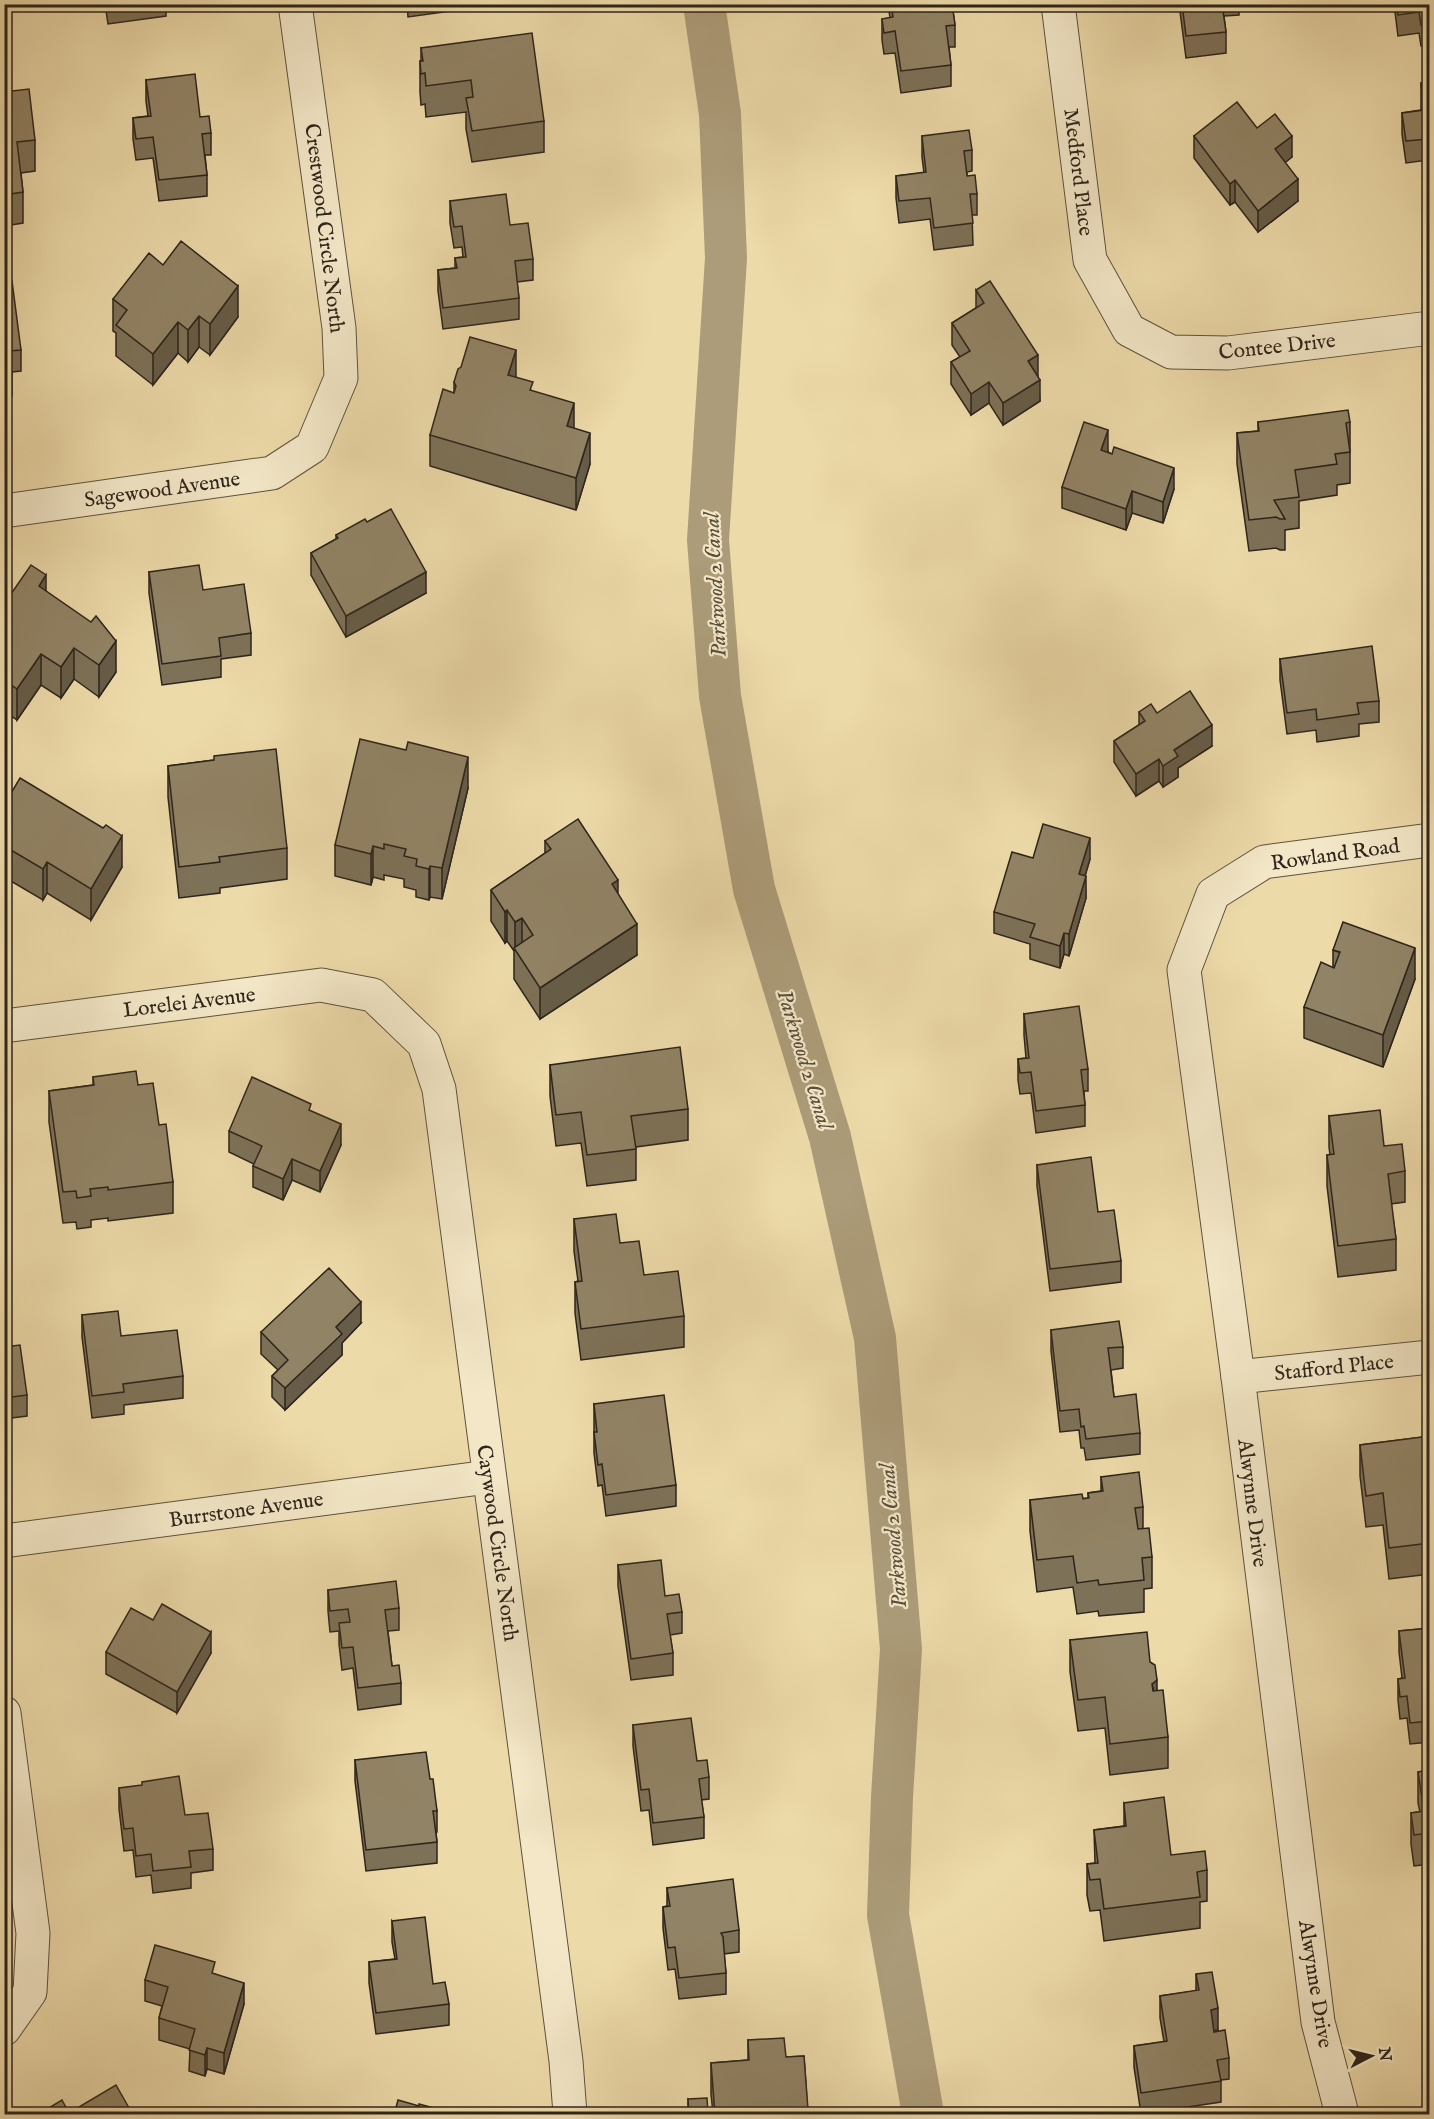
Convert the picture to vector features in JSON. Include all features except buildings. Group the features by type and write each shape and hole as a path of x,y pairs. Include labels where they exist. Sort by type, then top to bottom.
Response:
{"street":[{"name":"Crestwood Circle North","path":"296,4 339,328 341,378 312,447"},
{"name":"Medford Place","path":"1058,4 1090,260 1129,330"},
{"name":"Contee Drive","path":"1129,330 1171,352 1228,353 1430,328"},
{"name":"Sagewood Avenue","path":"4,511 272,473 312,447"},
{"name":"Rowland Road","path":"1213,894 1264,862 1430,840"},
{"name":"Alwynne Drive","path":"1213,894 1184,970 1238,1377 1318,2022 1342,2115"},
{"name":"Lorelei Avenue","path":"4,1026 321,985 373,996"},
{"name":"Caywood Circle North","path":"373,996 424,1044 439,1089 566,2061 570,2115"},
{"name":"Stafford Place","path":"1238,1377 1430,1357"},
{"name":"Burrstone Avenue","path":"4,1541 488,1477"},
{"path":"4,1713 33,1933 30,1992 4,2029"}],"waterway":[{"name":"Parkwood 2 Canal","path":"704,4 720,114 726,258 708,540 720,696 754,889 830,1137 875,1338 901,1649 888,1915 923,2114"}]}
